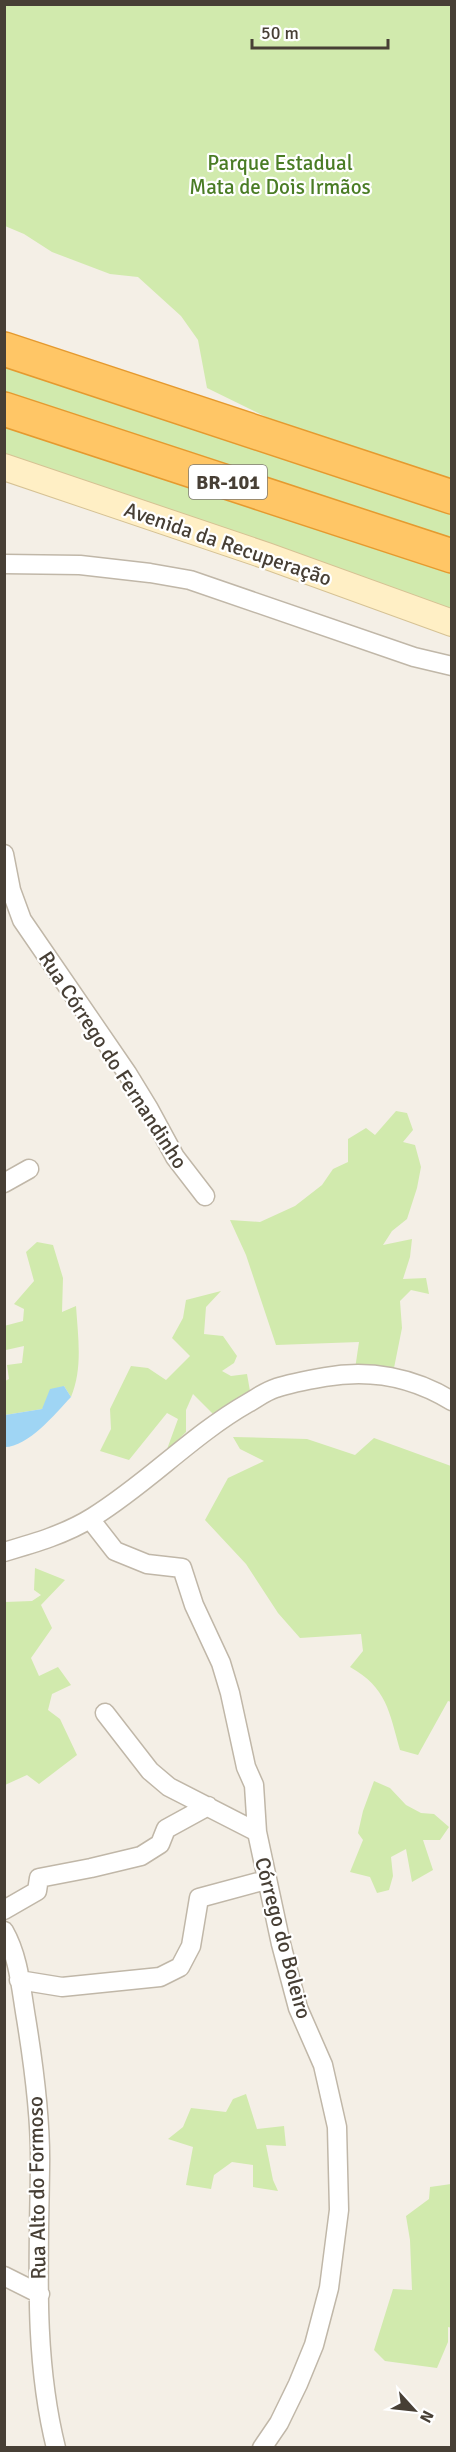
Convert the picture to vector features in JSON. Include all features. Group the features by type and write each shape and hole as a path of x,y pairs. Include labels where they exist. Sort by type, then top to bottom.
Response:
{"highway":[{"name":"BR-101","path":"4,349 452,497"},
{"name":"BR-101","path":"4,409 452,556"}],"main road":[{"name":"Avenida da Recuperação","path":"4,467 267,556 452,622"}],"street":[{"path":"4,564 80,565 190,580 414,657 452,666"},
{"name":"Rua Córrego do Fernandinho","path":"5,859 11,890 22,920 127,1073 175,1157 205,1196"},
{"path":"4,1183 29,1169"},
{"path":"4,1551 51,1538 90,1519 138,1485 217,1422 274,1388 343,1374 377,1374 403,1379 452,1401"},
{"name":"Córrego do Boleiro","path":"90,1519 115,1551 147,1564 182,1568 194,1605 221,1664 230,1693 246,1767 254,1785 257,1832 266,1880 298,2008 322,2065 333,2102 337,2127 339,2210 329,2288 314,2345 293,2394 262,2448"},
{"path":"105,1713 150,1771 169,1787 257,1832"},
{"path":"4,1910 37,1891 39,1878 141,1856 160,1844 166,1829 208,1806"},
{"path":"19,1980 62,1987 160,1977 180,1967 190,1946 199,1898 266,1880"},
{"name":"Rua Alto do Formoso","path":"4,1930 12,1949 19,1980 28,2032 39,2127 41,2366 56,2448"},
{"path":"4,2277 40,2294"}],"green space":[{"name":"Parque Estadual Mata de Dois Irmãos","path":"5,5 451,5 451,486 268,418 207,388 198,340 181,316 138,277 110,274 52,252 24,234 5,226"},
{"path":"5,364 451,511 451,545 5,397"},
{"path":"4,418 451,568 451,612 5,456"},
{"path":"396,1111 407,1113 413,1130 403,1142 415,1145 421,1167 407,1219 392,1231 383,1245 412,1239 410,1257 403,1279 426,1278 429,1294 411,1290 400,1301 402,1328 394,1368 355,1369 359,1342 276,1345 246,1255 230,1220 260,1222 295,1206 322,1185 333,1169 348,1162 348,1139 366,1128 375,1135"},
{"path":"37,1242 53,1245 63,1278 62,1312 76,1306 79,1352 75,1386 71,1397 64,1386 42,1409 5,1415 5,1381 9,1379 7,1365 22,1363 24,1346 6,1350 4,1326 23,1321 24,1309 14,1304 34,1281 26,1252"},
{"path":"221,1291 206,1307 204,1334 223,1336 237,1356 234,1363 222,1371 231,1376 247,1374 250,1391 215,1416 193,1394 186,1410 186,1432 166,1452 178,1419 167,1413 129,1460 100,1451 111,1429 110,1409 131,1366 148,1368 166,1380 190,1356 172,1338 183,1318 186,1300"},
{"path":"233,1437 307,1439 355,1455 374,1438 451,1466 451,1702 448,1701 418,1755 400,1750 389,1712 379,1692 372,1683 350,1667 363,1651 361,1634 300,1638 278,1613 246,1564 205,1520 228,1478 264,1461 240,1449"},
{"path":"35,1568 65,1580 41,1605 52,1628 31,1658 39,1676 58,1667 71,1685 52,1694 48,1710 60,1719 77,1755 39,1784 27,1775 5,1785 5,1602 32,1601 41,1595 34,1590"},
{"path":"374,1781 390,1788 406,1805 421,1813 434,1814 449,1827 440,1840 423,1840 433,1870 412,1882 406,1849 391,1857 393,1876 389,1890 377,1893 370,1877 350,1872 363,1840 358,1833"},
{"path":"246,2094 257,2129 284,2126 286,2146 266,2145 273,2180 278,2191 253,2187 253,2165 232,2162 214,2175 211,2189 186,2185 193,2147 168,2139 183,2127 191,2108 226,2112 233,2099"},
{"path":"451,2184 452,2328 448,2327 448,2342 437,2368 385,2361 374,2350 393,2289 412,2290 410,2240 406,2216 429,2199 430,2187"}],"water":[{"path":"64,1386 71,1397 49,1420 23,1442 5,1447 5,1415 42,1409 50,1389"}]}
